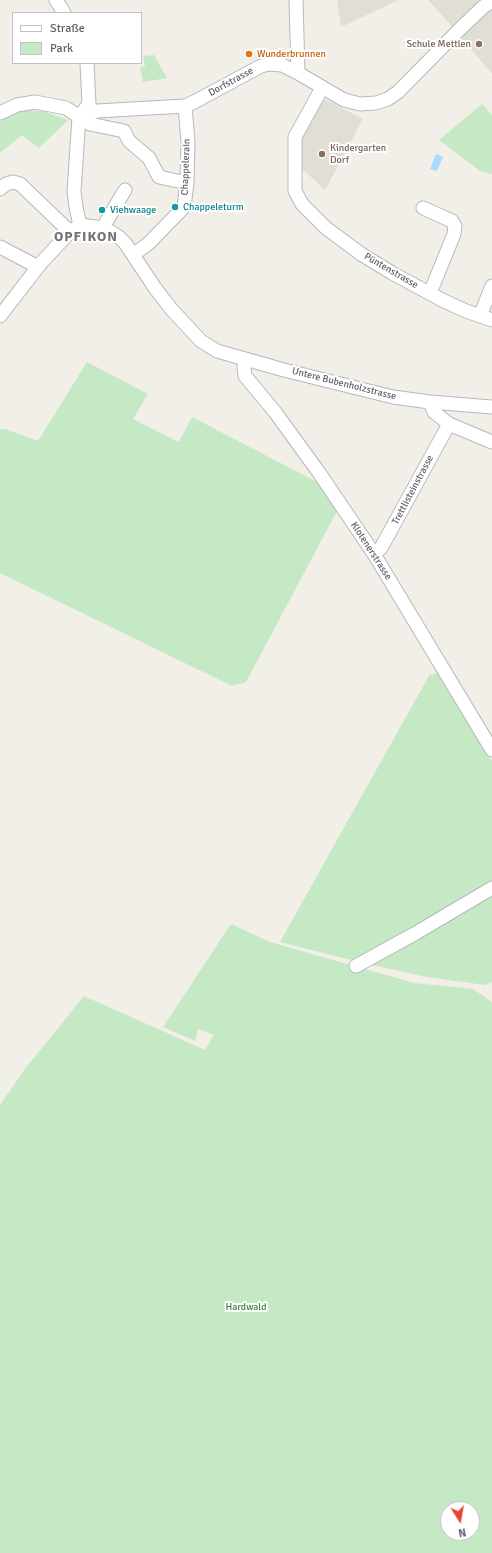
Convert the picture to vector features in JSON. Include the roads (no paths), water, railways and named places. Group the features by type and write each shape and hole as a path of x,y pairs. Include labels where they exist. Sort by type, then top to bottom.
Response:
{"street":[{"path":"56,0 63,12"},
{"path":"296,0 298,73"},
{"name":"Dorfstrasse","path":"79,117 97,112 185,106 196,102 261,66 270,64 282,66 298,73 344,100 360,104 376,103 388,99 398,92 461,28 483,7 492,1"},
{"path":"0,316 38,267 75,229 76,207 74,191 79,117 89,104 87,64"},
{"name":"Püntenstrasse","path":"322,88 295,137 295,191 302,204 326,228 362,254 392,273 466,311 486,318"},
{"path":"0,113 17,105 35,102 66,108 90,124 124,131 129,141 149,158 159,177 187,183"},
{"name":"Chappelerain","path":"133,255 149,243 184,207 187,183 188,142 185,106"},
{"path":"0,189 6,184 13,182 20,184 75,229 102,229 112,232 119,237 133,255"},
{"path":"102,229 125,190"},
{"path":"423,208 452,221 455,226 454,234 430,293"},
{"path":"0,247 38,267"},
{"name":"Untere Bubenholzstrasse","path":"133,255 172,310 201,341 217,351 387,396 430,402 492,407"},
{"path":"486,318 492,286"},
{"name":"Klotenerstrasse","path":"245,359 245,376 275,412 320,474 374,554 492,750"},
{"path":"430,402 434,412 449,424 492,442"},
{"name":"Trettlisteinstrasse","path":"374,554 381,548 449,424"},
{"path":"356,966 416,933 492,888"}],"water":[{"path":"436,154 443,157 437,171 430,169"}],"place":[{"name":"Schule Mettlen","path":"479,44"},
{"name":"Wunderbrunnen","path":"249,54"},
{"name":"Kindergarten Dorf","path":"322,154"},
{"name":"Chappeleturm","path":"175,207"},
{"name":"Viehwaage","path":"102,210"}],"district":[{"name":"OPFIKON","path":"86,237"}],"park label":[{"name":"Hardwald","path":"246,1307"}]}
